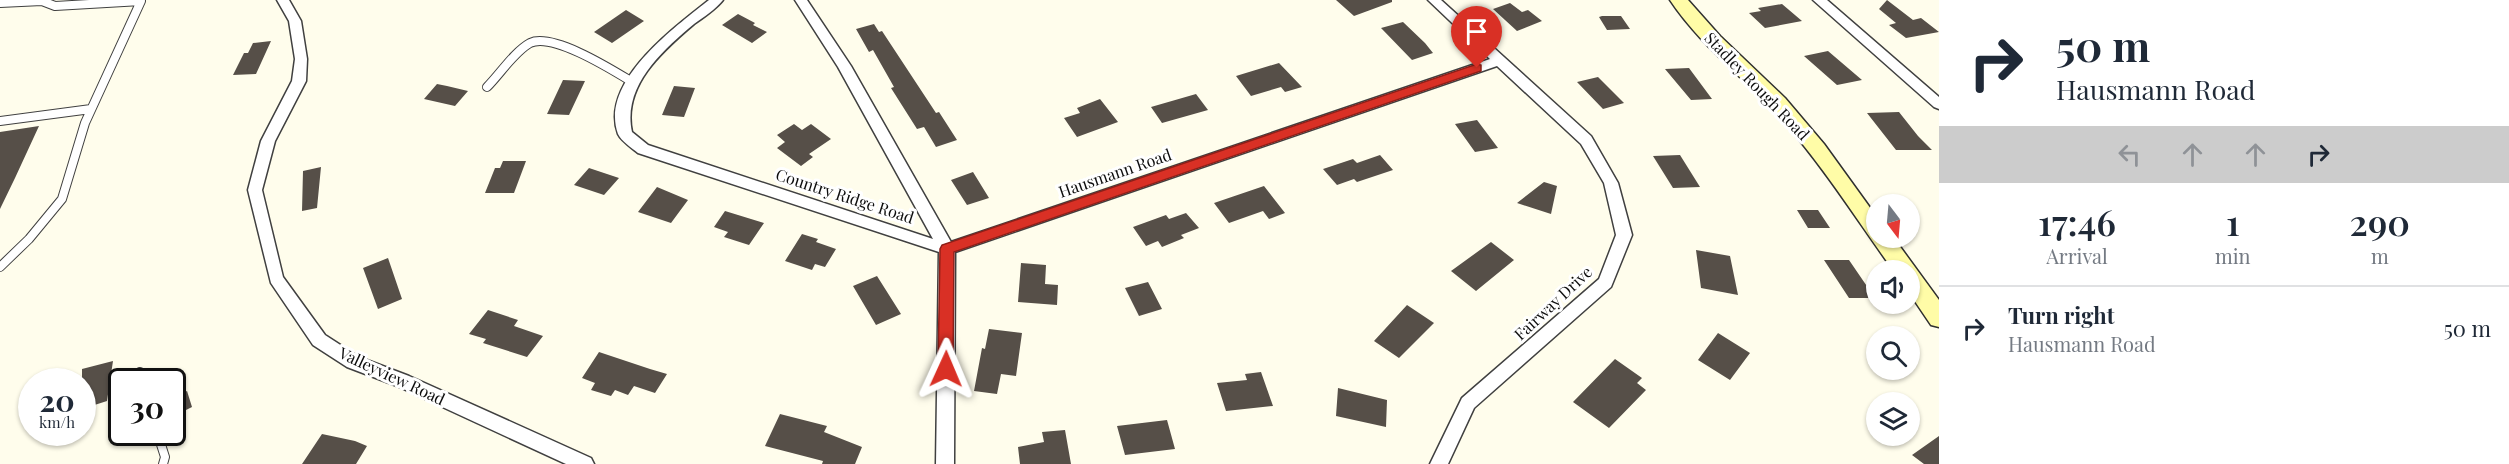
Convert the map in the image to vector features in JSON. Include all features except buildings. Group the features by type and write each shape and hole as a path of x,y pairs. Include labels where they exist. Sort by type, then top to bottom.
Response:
{"main road":[{"name":"Stadley Rough Road","path":"1679,0 1693,20 1778,102 1806,134 1866,217"},
{"path":"1920,291 1939,318"}],"street":[{"name":"Valleyview Road","path":"283,0 295,21 301,59 299,81 268,141 255,190 276,279 319,340 353,362 403,381 585,464"},
{"name":"Country Ridge Road","path":"717,0 652,55 634,83 622,112 625,134 643,149 947,249"},
{"name":"Country Ridge Road","path":"801,0 844,66 947,249"},
{"name":"Fairway Drive","path":"1434,0 1586,140 1611,183 1624,235 1605,283 1468,403 1439,464"},
{"path":"1819,0 1939,104"},
{"name":"Hausmann Road","path":"947,249 1498,61"},
{"path":"945,464 947,249"}],"lane":[{"path":"0,3 42,1 55,6 98,5 142,0"},
{"path":"0,267 29,239 62,199 91,109 142,0"},
{"path":"487,87 531,43 545,40 606,66 634,83"},
{"path":"0,121 91,109"},
{"path":"161,446 165,457 163,464"}],"route":[{"path":"946,369 947,249 1477,68"}]}
